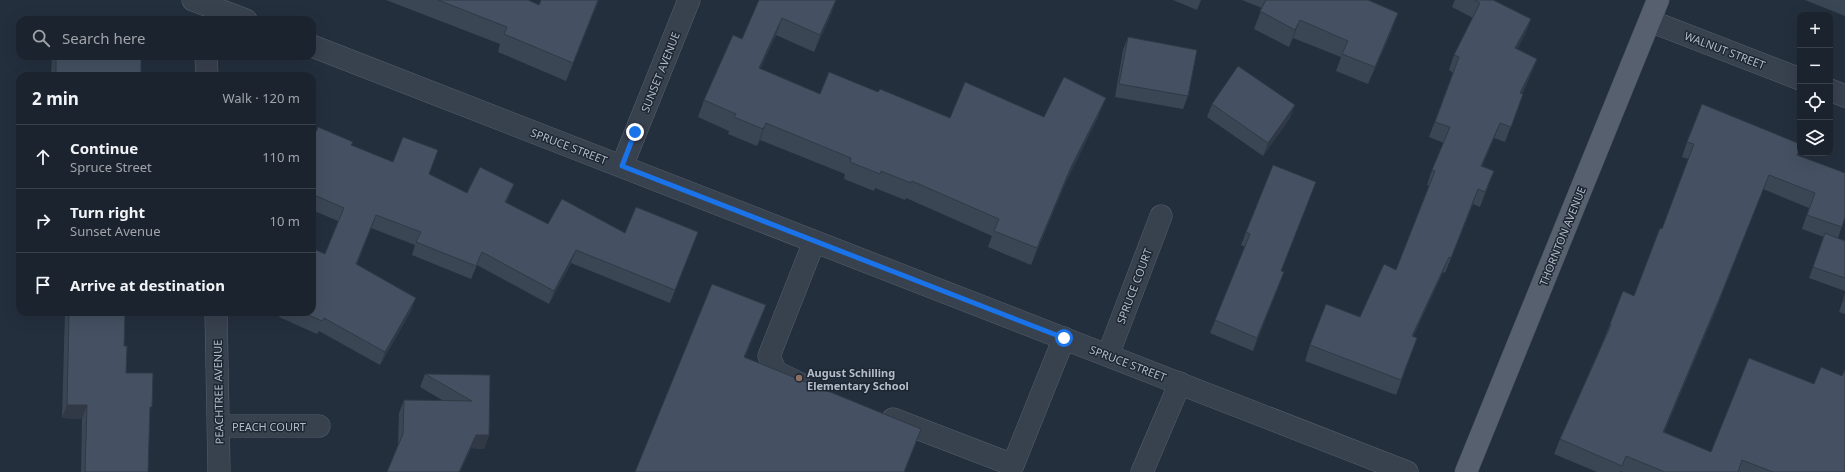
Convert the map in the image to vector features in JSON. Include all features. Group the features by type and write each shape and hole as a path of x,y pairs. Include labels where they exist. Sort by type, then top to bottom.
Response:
{"main road":[{"name":"THORNTON AVENUE","path":"1466,472 1500,385 1658,0"}],"street":[{"name":"SUNSET AVENUE","path":"622,166 689,0"},
{"path":"198,5 233,16"},
{"name":"WALNUT STREET","path":"1650,21 1797,78"},
{"name":"SPRUCE STREET","path":"316,48 1407,472"},
{"path":"206,60 207,72"},
{"path":"1833,91 1845,96"},
{"name":"SPRUCE COURT","path":"1108,355 1161,216"},
{"path":"814,242 769,356 776,372 782,376 818,390"},
{"name":"PEACHTREE AVENUE","path":"216,316 219,472"},
{"path":"876,412 1012,469 1064,338"},
{"path":"1142,472 1180,383"},
{"name":"PEACH COURT","path":"219,426 319,426"}],"building":[{"path":"438,0 528,0 539,5 541,0 598,0 573,63 504,34 507,27"},
{"path":"759,0 836,0 820,35 782,18 759,68 820,94 829,72 878,92 880,89 950,118 965,82 1044,117 1064,77 1106,98 1071,167 1037,248 994,231 999,219 912,181 911,183 881,171 880,174 850,162 851,158 766,123 763,129 734,117 736,114 704,100 733,35 742,39"},
{"path":"1266,0 1368,0 1398,13 1375,67 1342,54 1348,41 1300,20 1295,30 1260,11"},
{"path":"1474,0 1493,0 1531,19 1515,48 1537,59 1520,93 1523,94 1511,127 1500,123 1481,166 1494,171 1485,192 1478,189 1451,258 1449,257 1412,336 1417,338 1401,380 1310,345 1326,304 1360,317 1384,264 1396,270 1435,171 1432,170 1450,127 1435,122 1459,57 1454,55 1480,3"},
{"path":"1128,37 1197,50 1188,96 1119,84"},
{"path":"56,60 141,60 141,72 56,72"},
{"path":"1238,66 1295,105 1268,143 1212,104"},
{"path":"1702,104 1797,143 1797,156 1845,173 1845,217 1842,227 1807,215 1815,193 1769,175 1720,297 1663,432 1711,452 1749,358 1814,384 1821,367 1842,376 1845,369 1845,472 1773,472 1742,460 1738,472 1665,472 1626,456 1622,466 1560,439 1611,325 1610,324 1623,291 1634,296 1660,228 1662,229 1694,144 1687,142"},
{"path":"318,127 353,142 351,145 393,162 403,137 438,150 429,174 467,193 480,167 514,184 505,202 548,224 562,199 625,233 636,207 698,232 675,290 576,250 554,291 482,252 476,266 416,242 421,232 376,215 356,264 416,298 385,352 324,318 322,321 311,316 316,316 316,250 325,254 344,208 316,196 316,132"},
{"path":"1273,165 1316,182 1281,271 1284,272 1257,338 1215,320 1250,234 1246,232"},
{"path":"1825,233 1845,241 1845,278 1813,267"},
{"path":"712,284 766,305 744,357 921,429 904,472 635,472"},
{"path":"69,316 125,316 124,346 127,346 126,373 153,373 152,407 150,407 148,472 85,472 87,405 67,405"},
{"path":"425,374 490,375 489,435 476,435 459,472 387,472 403,434 404,400 472,401"}],"place":[{"name":"August Schilling Elementary School","path":"799,378"}],"route":[{"path":"635,132 622,166 1064,338"}]}
